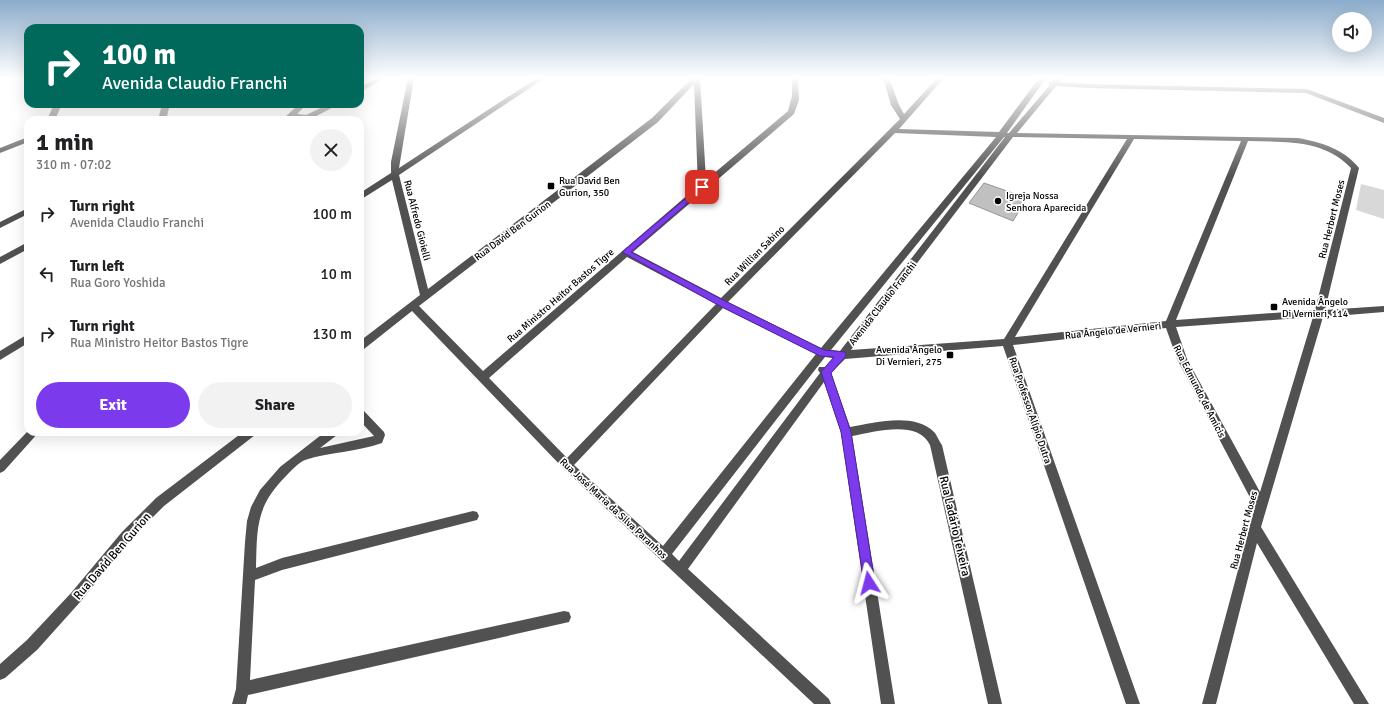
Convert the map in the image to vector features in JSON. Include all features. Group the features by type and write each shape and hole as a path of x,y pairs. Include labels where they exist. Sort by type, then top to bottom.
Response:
{"street":[{"path":"312,116 322,111"},
{"name":"Rua Alfredo Gioielli","path":"405,111 395,162 395,175 426,296"},
{"path":"364,194 492,111"},
{"name":"Rua David Ben Gurion","path":"364,343 655,120 664,111"},
{"path":"699,111 702,187"},
{"name":"Rua Ministro Heitor Bastos Tigre","path":"482,378 626,252 792,111"},
{"path":"899,111 904,120"},
{"name":"Rua Willian Sabino","path":"567,465 722,303 912,111"},
{"name":"Avenida Claudio Franchi","path":"680,569 826,372 842,354 1006,135 1022,111"},
{"name":"Avenida Claudio Franchi","path":"664,555 823,353 1006,135 1029,111"},
{"path":"1358,111 1384,121"},
{"name":"Rua Herbert Moses","path":"893,131 1006,135 1298,140 1312,142 1333,151 1348,161 1355,168 1319,313 1261,506 1209,704"},
{"path":"1007,342 1132,137"},
{"path":"1170,324 1246,138"},
{"path":"0,151 24,141"},
{"path":"0,225 24,213"},
{"path":"0,261 24,247"},
{"path":"626,252 722,303 823,353"},
{"name":"Rua José Maria da Silva Paranhos","path":"412,305 567,465 824,704"},
{"name":"Rua Ângelo de Vernieri","path":"823,353 842,354 1007,342 1170,324 1384,309"},
{"name":"Rua Edmundo de Amicis","path":"1170,324 1182,359 1261,506"},
{"path":"0,356 24,341"},
{"name":"Rua Professor Alípio Dutra","path":"1007,342 1133,704"},
{"path":"814,364 826,372 846,432 888,704"},
{"path":"301,457 378,440 380,436 364,418"},
{"name":"Rua Ladário Teixeira","path":"846,432 903,425 920,428 930,434 936,445 996,704"},
{"path":"0,468 30,436"},
{"name":"Rua David Ben Gurion","path":"0,674 32,645 76,597 126,536 160,502 246,436"},
{"path":"239,704 244,689 249,576 253,521 257,506 276,477 328,436"},
{"path":"249,576 282,564 473,516"},
{"path":"1255,528 1362,704"},
{"path":"244,689 564,616"}],"shaded area":[{"path":"1361,184 1384,190 1384,219 1356,210"}],"building":[{"name":"Igreja Nossa Senhora Aparecida","path":"984,183 1027,198 1013,221 969,203"}],"place":[{"name":"Rua David Ben Gurion, 350","path":"551,186"},
{"name":"Igreja Nossa Senhora Aparecida","path":"998,201"},
{"name":"Avenida Ângelo Di Vernieri, 114","path":"1274,307"},
{"name":"Avenida Ângelo Di Vernieri, 275","path":"950,355"}],"route":[{"path":"702,187 626,252 722,303 823,353 842,354 826,372 838,403 846,432 869,583"}]}
